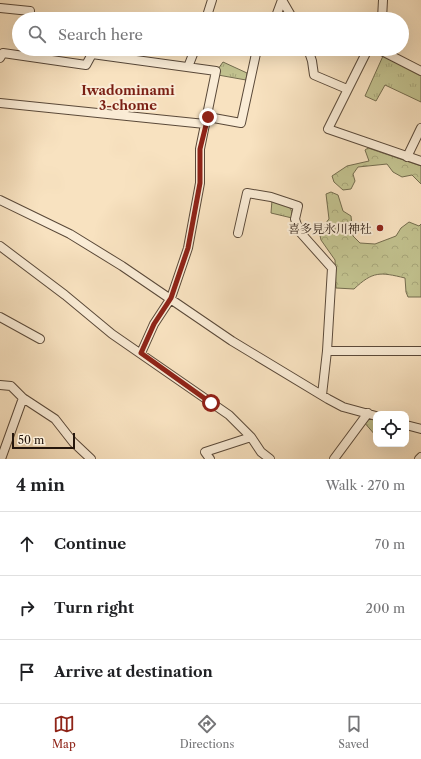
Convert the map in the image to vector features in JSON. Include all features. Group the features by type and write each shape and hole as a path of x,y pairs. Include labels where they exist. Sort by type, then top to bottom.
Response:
{"street":[{"path":"208,12 212,0"},
{"path":"278,12 282,0"},
{"path":"282,0 289,12"},
{"path":"382,0 382,12"},
{"path":"0,8 30,12"},
{"path":"0,58 3,53 12,53"},
{"path":"42,56 86,65 91,56"},
{"path":"107,56 216,71 200,149 200,183 188,248 171,298 154,324 141,353"},
{"path":"188,67 192,56"},
{"path":"0,103 241,123 255,56"},
{"path":"310,56 314,75 347,89"},
{"path":"364,56 328,129 421,162"},
{"path":"392,56 421,71"},
{"path":"407,157 421,128"},
{"path":"238,233 247,193 271,197 298,206 295,219 300,231 332,268 327,351 322,395"},
{"path":"0,200 70,234 171,298 232,340 322,395 343,407 372,415 334,459"},
{"path":"0,246 65,295 112,334 229,415 251,437 261,452 270,459"},
{"path":"0,317 40,339"},
{"path":"327,351 421,351"},
{"path":"0,385 11,386 23,398 55,419 73,442 91,459"},
{"path":"1,459 23,398"},
{"path":"409,426 421,429"},
{"path":"210,459 205,452 251,437"}],"green space":[{"path":"383,56 421,75 421,102 385,85 376,101 365,96"},
{"path":"223,62 247,73 246,80 218,75 218,69"},
{"path":"368,148 421,166 421,184 412,175 402,177 393,172 387,164 358,167 353,174 355,181 351,189 343,190 334,182 332,176 347,166 369,161 365,150"},
{"path":"331,192 338,195 343,211 351,216 353,236 360,243 375,244 396,236 401,228 409,222 419,226 421,224 421,297 408,297 405,278 383,274 377,274 366,279 354,289 336,288 335,260 321,240 319,231 329,219 326,194"},
{"path":"272,200 287,205 291,210 292,218 271,213"},
{"path":"368,413 373,415 373,433 363,421"}],"place":[{"name":"喜多見氷川神社","path":"380,228"}],"district":[{"name":"Iwadominami 3-chome","path":"128,98"}],"route":[{"path":"208,117 200,149 200,183 188,248 171,298 154,324 141,353 211,403"}]}
